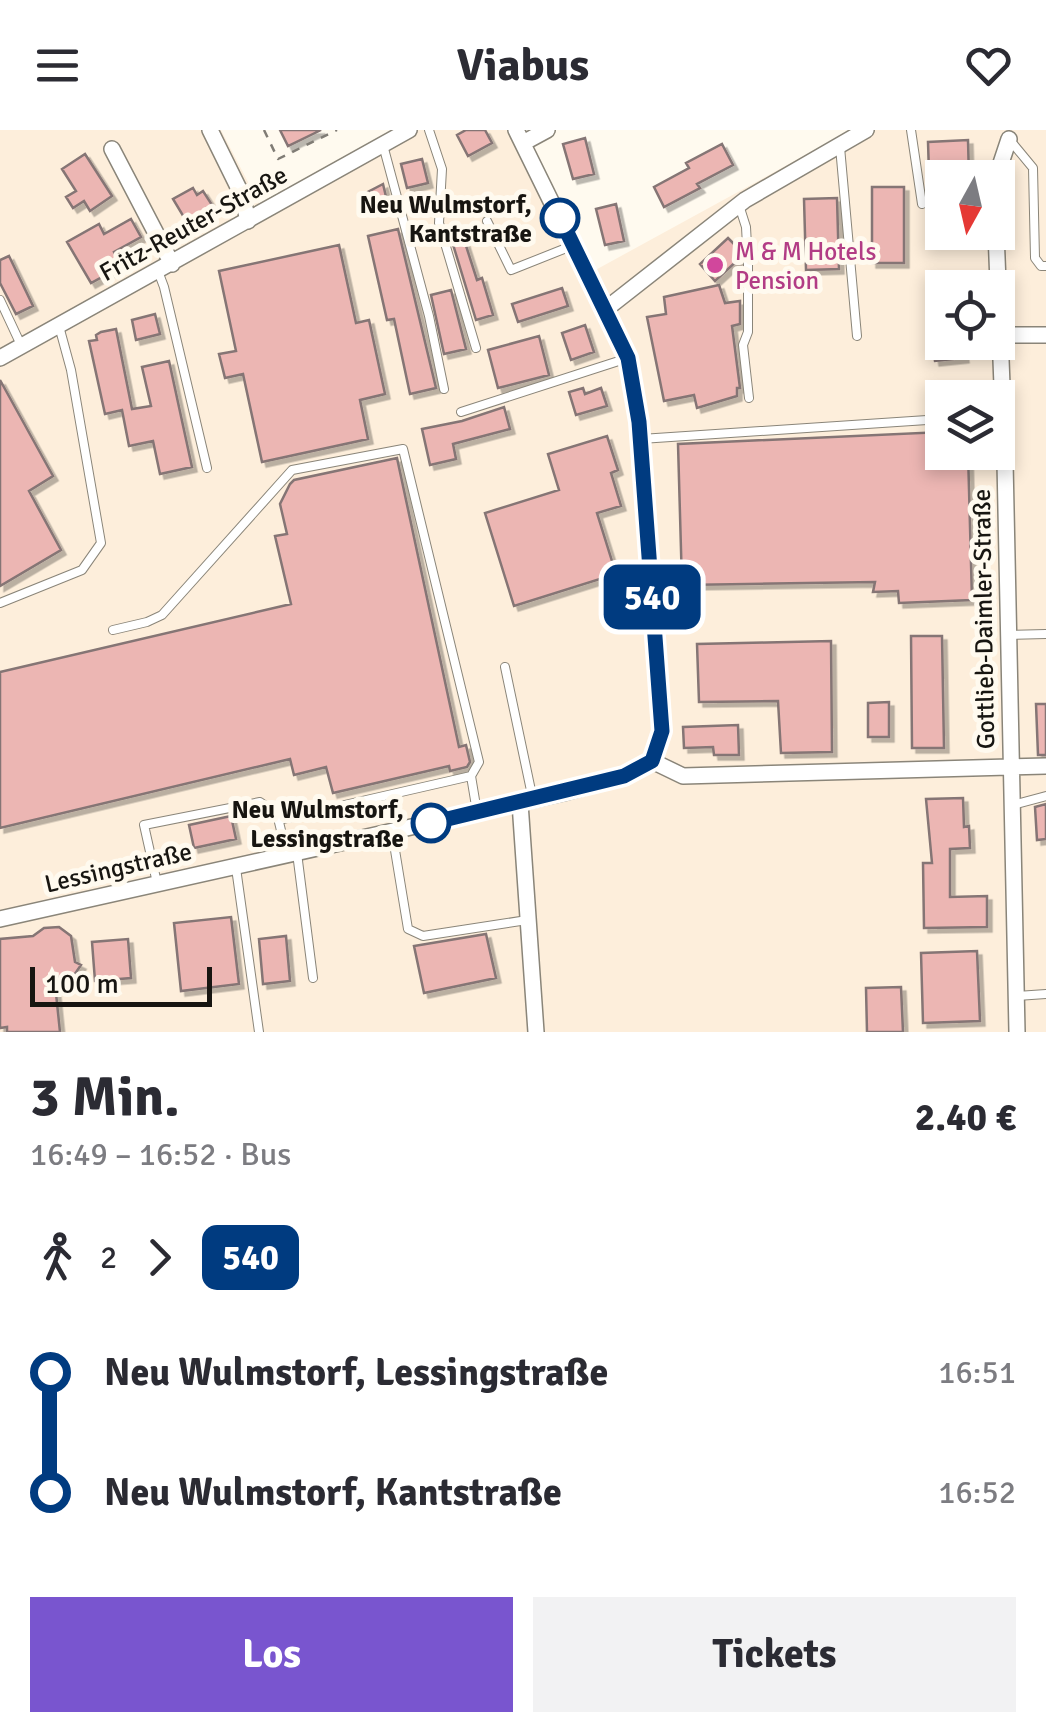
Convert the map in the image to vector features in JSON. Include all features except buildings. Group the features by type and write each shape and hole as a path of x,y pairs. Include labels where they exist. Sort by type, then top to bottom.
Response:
{"street":[{"path":"210,130 242,195 248,221"},
{"name":"Fritz-Reuter-Straße","path":"0,358 410,130"},
{"path":"547,130 520,136 628,358 640,440 662,731 652,761 684,776 1046,766"},
{"path":"606,309 739,205 866,130"},
{"path":"1002,160 1009,139"},
{"path":"112,149 165,267"},
{"path":"1015,336 1046,335"},
{"name":"Gottlieb-Daimler-Straße","path":"1002,470 1018,1032"},
{"name":"Lessingstraße","path":"0,918 527,801 624,776 652,761"},
{"path":"527,801 528,920 536,1032"}],"lane":[{"path":"430,130 442,169 439,224 476,348"},
{"path":"911,130 922,204"},
{"path":"1009,139 1033,168 1036,262 1046,266"},
{"path":"384,144 430,316 444,389"},
{"path":"840,145 857,336"},
{"path":"1034,201 1046,201"},
{"path":"739,205 746,227 748,264 748,332 743,345 749,398"},
{"path":"487,221 510,270 574,245"},
{"path":"1035,231 1046,231"},
{"path":"165,267 164,287 207,468"},
{"path":"0,300 22,346"},
{"path":"0,603 82,570 101,542 72,370 59,326"},
{"path":"460,412 628,358"},
{"path":"640,440 925,421"},
{"path":"113,630 162,615 292,470 403,448 479,762 471,776 477,812"},
{"path":"1009,634 1046,634"},
{"path":"506,667 527,801"},
{"path":"278,820 471,776"},
{"path":"1012,805 1046,796"},
{"path":"157,884 144,825 260,802 277,814 292,854 313,978"},
{"path":"392,832 408,929 423,936 528,920"},
{"path":"236,866 259,1032"},
{"path":"1017,996 1046,994"}],"path":[{"path":"264,130 278,159 337,130"}],"shaded area":[{"path":"0,130 221,130 261,207 402,130 519,130 590,273 851,130 1046,130 1046,1032 0,1032"}],"bus line":[{"name":"540","path":"431,823 624,776 652,761 662,731 639,422 628,358 560,218"}],"place":[{"name":"Neu Wulmstorf, Kantstraße","path":"560,218"},
{"name":"M & M Hotels Pension","path":"715,265"},
{"name":"Neu Wulmstorf, Lessingstraße","path":"431,823"}]}
